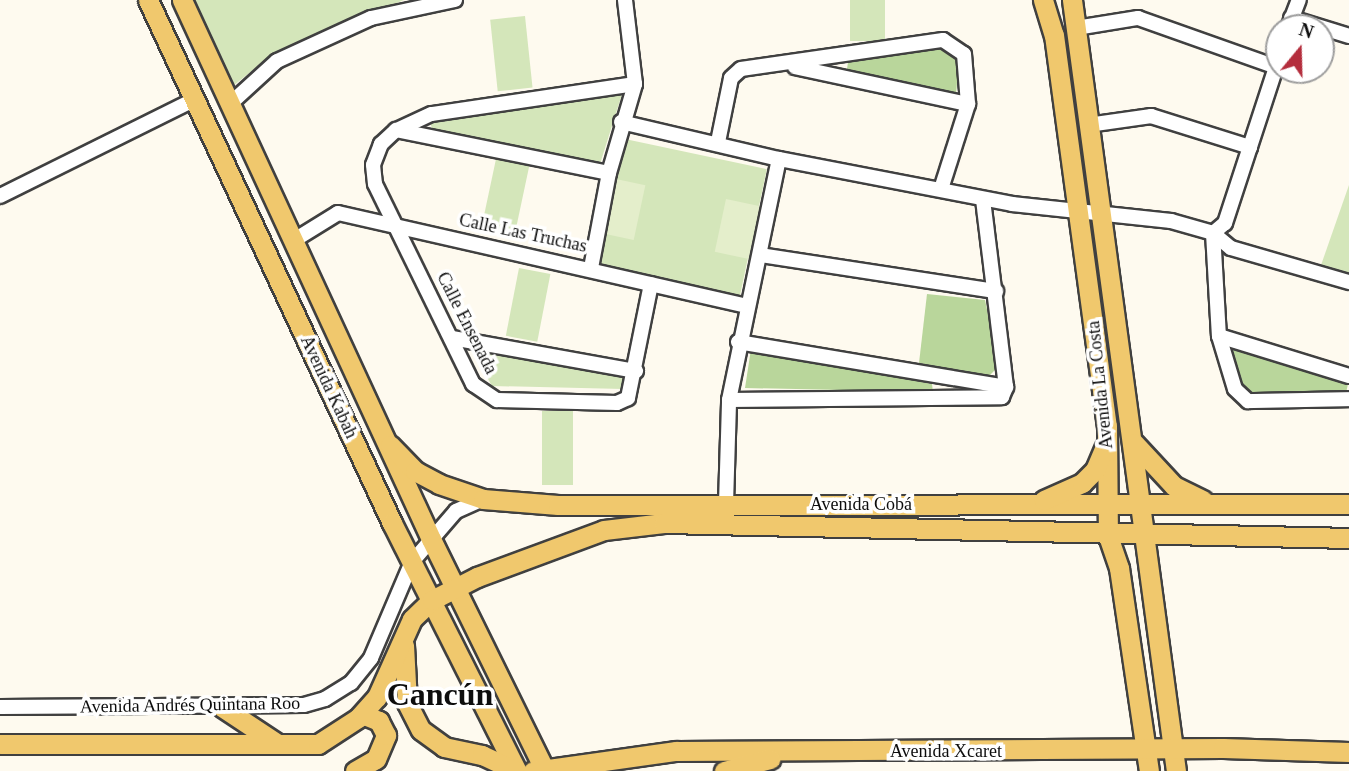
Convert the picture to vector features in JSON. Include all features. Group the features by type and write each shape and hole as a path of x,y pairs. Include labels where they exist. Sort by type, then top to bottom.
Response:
{"main road":[{"name":"Avenida Kabah","path":"148,0 412,562 517,771"},
{"name":"Avenida Kabah","path":"183,0 541,771"},
{"name":"Avenida La Costa","path":"1043,0 1054,35 1108,429 1108,536 1119,568 1149,771"},
{"name":"Avenida La Costa","path":"1072,0 1088,125 1104,216 1176,771"},
{"path":"1032,504 1082,483 1104,454 1108,429 1133,434 1174,486 1210,503"},
{"name":"Avenida Cobá","path":"390,445 415,471 483,499 626,505 1349,504"},
{"path":"894,529 957,504"},
{"path":"626,505 664,523"},
{"name":"Avenida Cobá","path":"457,587 604,530 664,523 1146,537 1344,534"},
{"path":"0,744 318,744 362,714 386,682 412,619 432,600 457,587"},
{"path":"403,641 407,703 421,730 444,747 482,755 517,771"},
{"path":"222,707 278,744"},
{"path":"355,771 376,759 386,735 379,721 362,714"},
{"name":"Avenida Xcaret","path":"541,771 676,751 1146,748 1349,752"},
{"path":"724,771 798,752"}],"street":[{"path":"232,103 277,61 371,18 455,0"},
{"path":"591,268 608,173 621,122 635,83 625,0"},
{"path":"1076,28 1138,18 1265,58"},
{"path":"718,142 731,78 741,69 785,65 943,40 964,54 968,104 941,189"},
{"path":"785,65 968,104"},
{"path":"396,130 431,114 635,83"},
{"path":"1213,233 1225,223 1271,84"},
{"path":"0,196 195,99"},
{"path":"1088,125 1151,116 1250,147"},
{"path":"621,122 718,142 779,159 983,199 1104,216 1171,221 1213,233 1231,248 1349,282"},
{"path":"396,130 608,173"},
{"name":"Calle Ensenada","path":"396,130 381,144 373,165 375,184 473,384 497,400 617,403 632,391 652,285"},
{"path":"726,505 729,400 738,342 760,255 779,159"},
{"path":"983,199 996,291 1004,392"},
{"name":"Calle Las Truchas","path":"296,239 338,213 591,268 652,285 748,306"},
{"path":"1213,233 1219,336 1235,389 1248,401 1349,399"},
{"path":"760,255 996,291"},
{"path":"1219,336 1349,376"},
{"path":"452,338 636,370"},
{"path":"738,342 1004,392"},
{"path":"729,400 1004,392"},
{"name":"Avenida Andrés Quintana Roo","path":"0,707 304,705 351,683 371,658 412,562 456,511 483,499"}],"green space":[{"path":"195,0 404,0 274,53 233,86"},
{"path":"850,0 885,0 885,41 850,41"},
{"path":"525,16 533,88 498,91 490,20"},
{"path":"932,45 959,57 956,95 847,69 848,62"},
{"path":"623,91 600,164 433,131 429,120"},
{"path":"625,139 767,169 740,296 598,266"},
{"path":"496,159 529,166 515,235 481,227"},
{"path":"616,179 645,185 634,240 604,234"},
{"path":"1349,185 1349,277 1320,268"},
{"path":"726,199 760,206 749,259 715,252"},
{"path":"519,268 550,274 537,342 506,336"},
{"path":"927,294 985,300 999,366 989,376 919,363"},
{"path":"1235,347 1334,378 1348,384 1346,393 1245,393 1237,383 1227,349"},
{"path":"479,348 631,377 623,389 492,386 473,353"},
{"path":"751,349 932,384 933,392 745,388"},
{"path":"542,411 573,411 573,485 542,485"}],"district":[{"name":"Cancún","path":"440,694"}]}
